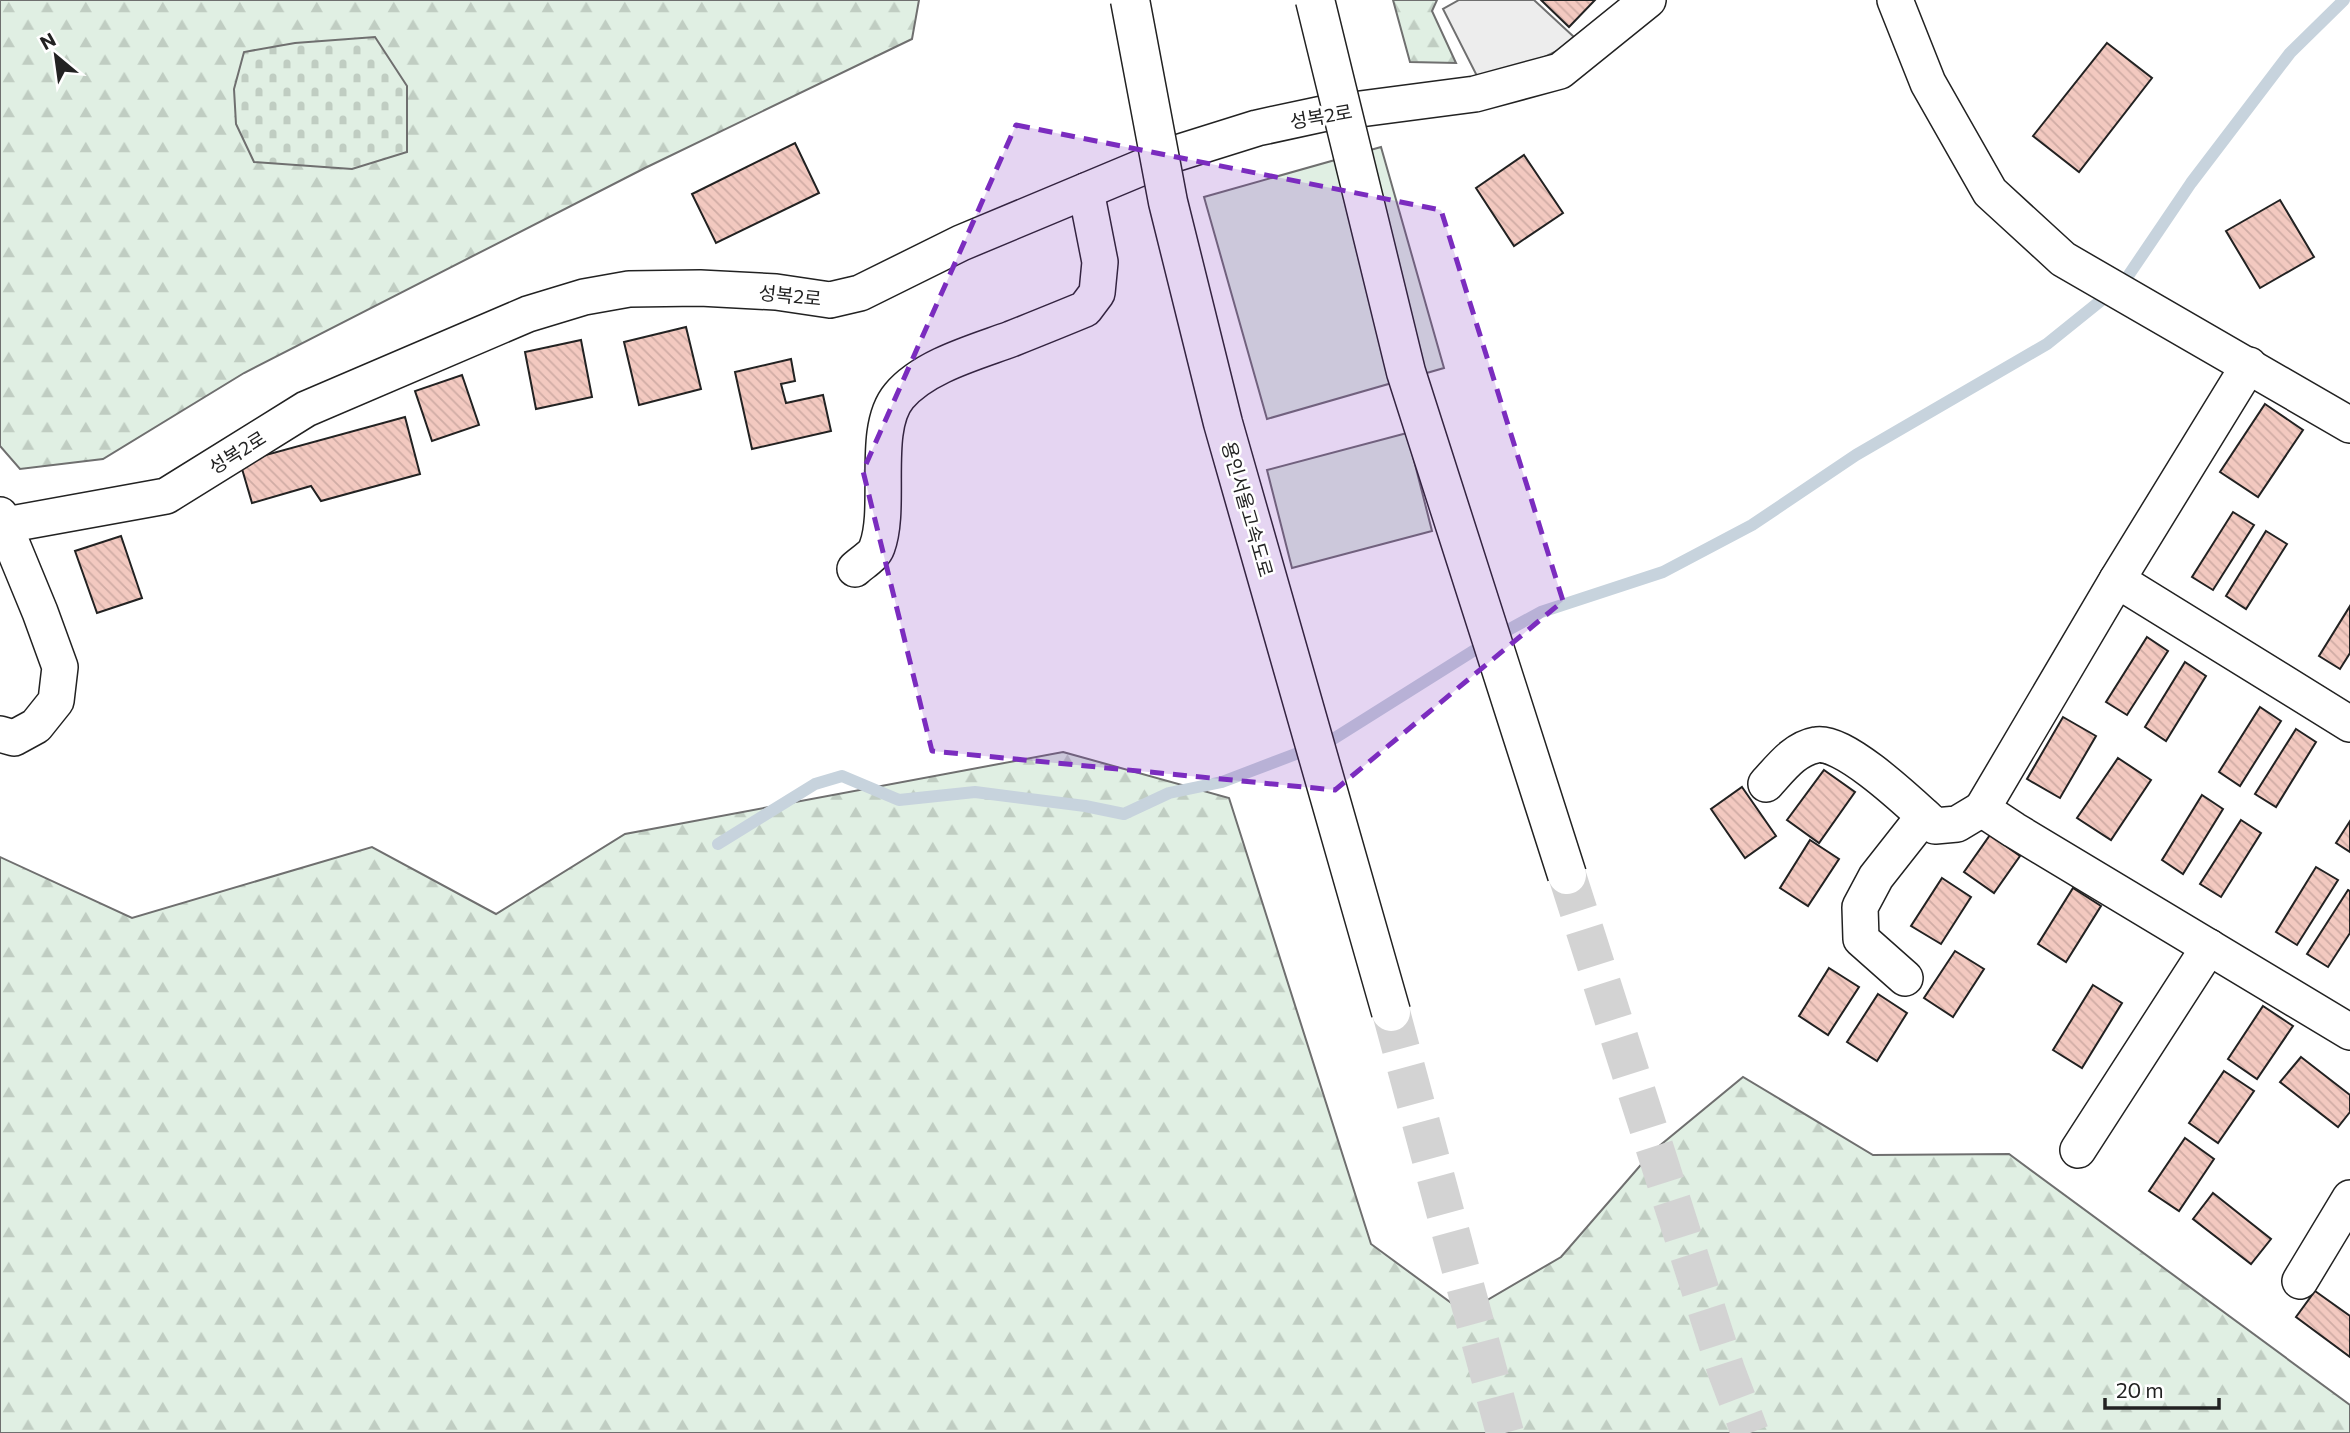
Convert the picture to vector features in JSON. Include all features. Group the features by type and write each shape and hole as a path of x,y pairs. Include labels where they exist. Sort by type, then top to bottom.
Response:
{"highway":[{"name":"용인서울고속도로","path":"1130,0 1168,202 1223,423 1391,1013"},
{"path":"1315,0 1406,372 1567,875"}],"street":[{"name":"성복2로","path":"1,522 166,496 306,409 474,336 584,297 629,289 725,289 776,292 830,300 860,293 961,243 1174,154 1257,128 1322,114 1475,94 1560,71 1648,0"},
{"path":"1895,0 1928,83 1990,192 2063,259 2350,425"},
{"path":"855,569 876,550 882,522 888,419 897,397 913,383 943,365 1085,309 1097,293 1100,262 1086,191"},
{"path":"1766,784 1791,756 1818,744 1834,748 1869,768 1935,826 1957,824 1982,808 2116,580 2249,365"},
{"path":"0,734 14,738 36,726 57,701 60,667 1,522"},
{"path":"2116,580 2350,724"},
{"path":"1982,808 2014,830 2350,1032"},
{"path":"1905,978 1861,939 1860,907 1876,877 1924,816"},
{"path":"2078,1150 2209,947"},
{"path":"2300,1282 2350,1198"}],"highlighted area":[{"path":"1016,125 1441,210 1563,601 1335,790 932,751 863,471"}],"green space":[{"path":"0,0 919,0 912,39 645,168 244,373 103,459 20,469 0,446"},
{"path":"1393,0 1437,0 1432,11 1456,63 1410,62"},
{"path":"375,37 407,86 407,152 352,169 254,162 236,124 234,89 244,52 295,43"},
{"path":"1381,147 1444,368 1267,419 1204,197"},
{"path":"1407,433 1432,531 1292,568 1267,470"},
{"path":"1063,752 1229,798 1371,1244 1465,1313 1561,1257 1652,1152 1743,1077 1873,1155 2009,1154 2350,1405 2350,1433 0,1433 0,857 132,918 372,847 496,914 625,834"}],"shaded area":[{"path":"1459,0 1534,0 1574,37 1559,50 1511,73 1478,78 1443,9"}],"building":[{"path":"1541,0 1595,0 1569,27"},
{"path":"2107,43 2152,78 2079,172 2033,136"},
{"path":"795,143 819,193 716,243 692,194"},
{"path":"1524,155 1563,213 1514,246 1476,188"},
{"path":"2280,200 2314,257 2260,288 2226,231"},
{"path":"686,327 701,389 639,405 624,342"},
{"path":"581,340 592,397 536,409 525,352"},
{"path":"791,359 795,381 781,384 786,403 823,395 831,431 752,449 735,372"},
{"path":"462,375 479,425 432,441 415,391"},
{"path":"2265,404 2303,430 2258,497 2220,472"},
{"path":"405,417 420,474 321,501 311,486 252,503 240,462"},
{"path":"2233,512 2254,525 2213,590 2192,577"},
{"path":"2266,531 2287,544 2246,609 2226,596"},
{"path":"121,536 142,598 97,613 75,551"},
{"path":"2350,606 2350,653 2340,669 2319,656"},
{"path":"2147,637 2168,651 2127,715 2106,702"},
{"path":"2185,662 2206,676 2166,741 2145,727"},
{"path":"2260,707 2281,721 2240,786 2219,772"},
{"path":"2063,717 2096,736 2060,798 2027,779"},
{"path":"2296,729 2316,742 2276,807 2255,794"},
{"path":"2118,758 2151,780 2111,840 2077,818"},
{"path":"1824,770 1855,792 1819,843 1787,820"},
{"path":"1742,787 1776,836 1745,858 1711,809"},
{"path":"2202,795 2223,809 2183,874 2162,860"},
{"path":"2241,820 2261,833 2221,897 2200,884"},
{"path":"2350,821 2350,852 2336,843"},
{"path":"1990,835 2020,856 1994,893 1964,872"},
{"path":"1810,840 1839,859 1808,906 1780,888"},
{"path":"2316,867 2338,880 2297,945 2276,932"},
{"path":"1942,878 1971,897 1941,944 1911,926"},
{"path":"2073,888 2101,906 2066,962 2038,944"},
{"path":"2348,890 2350,933 2328,967 2307,954"},
{"path":"1955,951 1984,969 1953,1017 1924,998"},
{"path":"1829,968 1859,987 1828,1035 1799,1016"},
{"path":"2093,985 2122,1003 2082,1068 2053,1050"},
{"path":"1878,994 1907,1013 1877,1061 1847,1042"},
{"path":"2263,1006 2293,1026 2257,1079 2228,1059"},
{"path":"2301,1057 2350,1095 2350,1112 2338,1127 2280,1082"},
{"path":"2224,1071 2254,1091 2218,1143 2189,1123"},
{"path":"2185,1138 2214,1159 2179,1211 2149,1191"},
{"path":"2213,1193 2271,1239 2251,1264 2193,1219"},
{"path":"2315,1291 2350,1316 2350,1357 2296,1317"}],"waterway":[{"path":"718,844 815,784 842,776 899,800 975,792 1085,806 1124,814 1169,793 1222,782 1330,741 1497,636 1541,612 1663,572 1752,525 1856,455 2047,344 2124,282 2191,183 2290,53 2344,0"}],"tunnel":[{"path":"1567,875 1726,1370 1750,1433"},
{"path":"1391,1012 1505,1433"}]}
